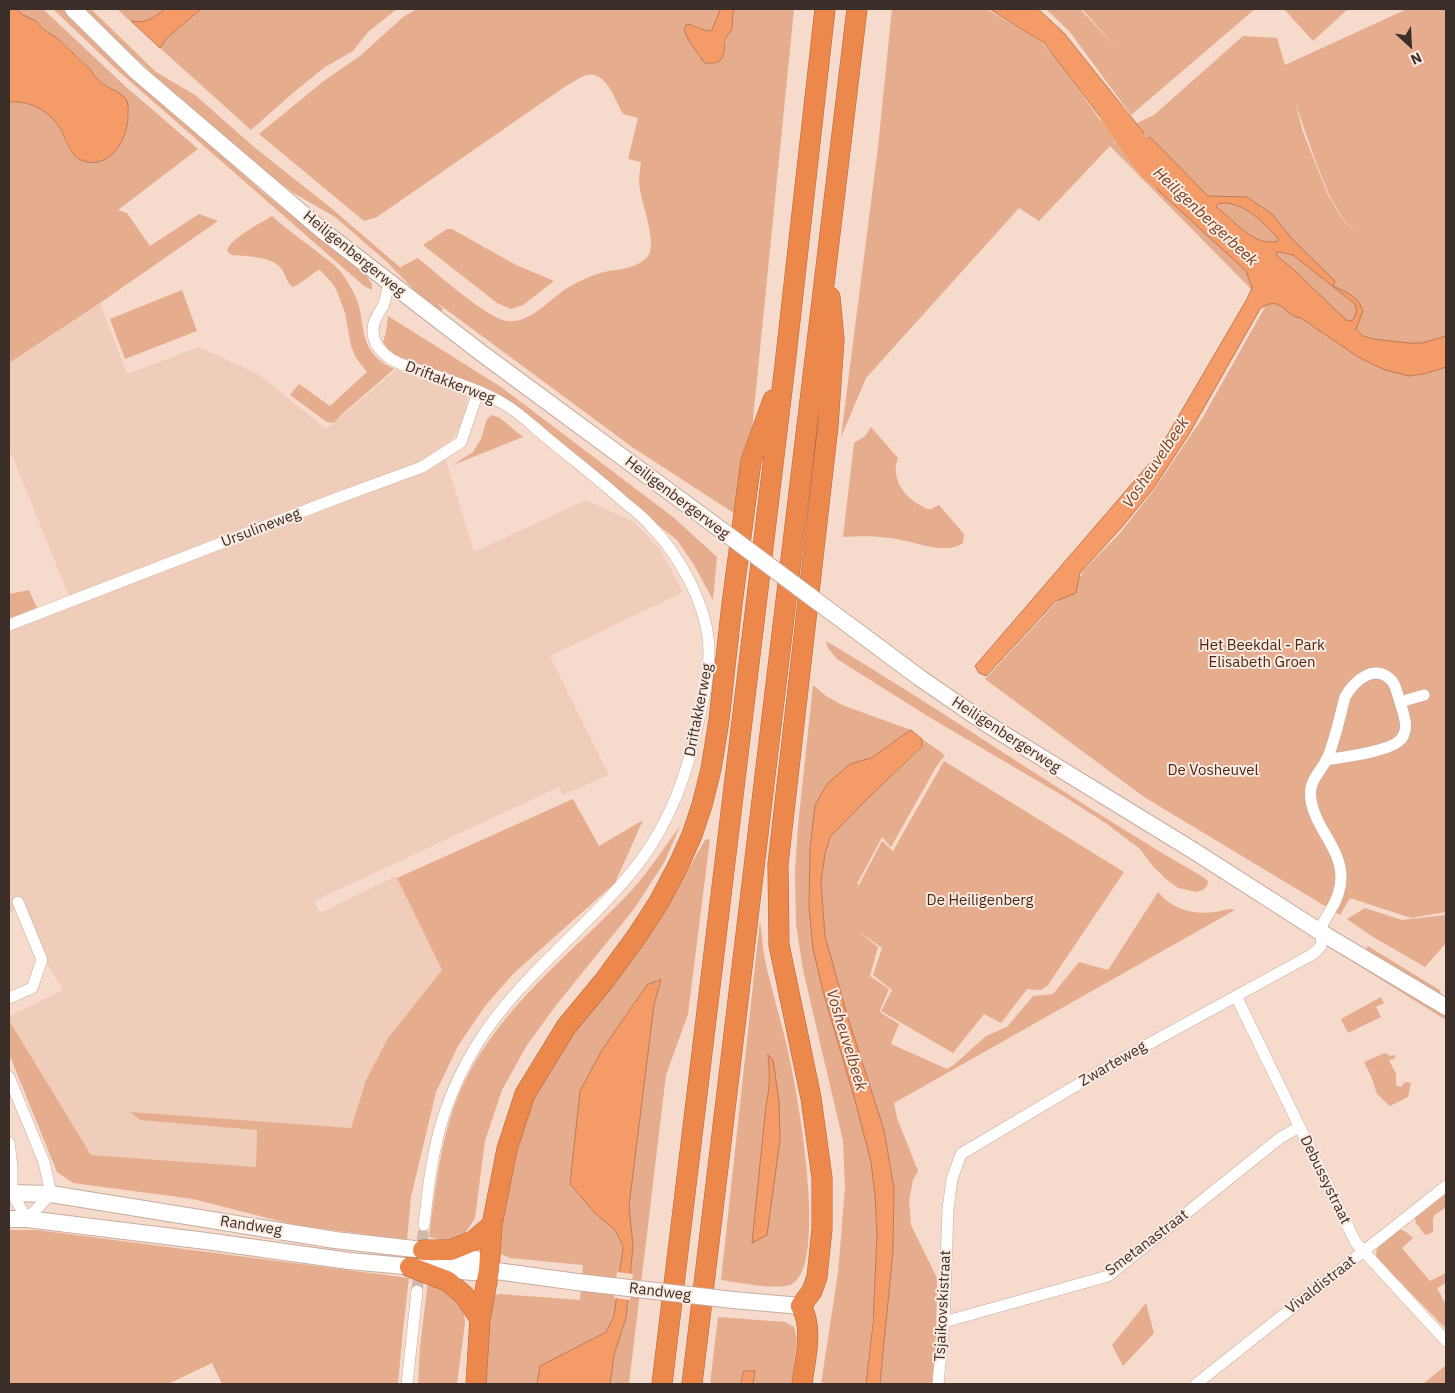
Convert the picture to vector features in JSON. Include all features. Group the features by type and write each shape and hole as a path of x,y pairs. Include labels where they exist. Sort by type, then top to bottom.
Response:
{"highway":[{"path":"662,1384 785,365 825,9"},
{"path":"692,1384 857,9"},
{"path":"802,1384 808,1325 801,1306 812,1291 817,1277 822,1229 822,1178 811,1098 779,945 778,864 828,426 834,340 826,262"},
{"path":"476,1384 480,1319 489,1270 492,1225 507,1149 525,1094 566,1027 604,981 659,902 692,835 702,805 711,769 719,720 751,461 785,365"},
{"path":"423,1250 451,1250 473,1241 492,1225"},
{"path":"410,1267 447,1281 464,1296 480,1319"}],"main road":[{"name":"Heiligenbergerweg","path":"73,9 137,72 323,231 480,352 920,678 987,724 1194,851 1322,933 1446,1007"},
{"name":"Randweg","path":"10,1193 51,1194 334,1240 423,1250 474,1260 489,1270"},
{"name":"Randweg","path":"9,1219 27,1219 206,1241 350,1261 473,1272 489,1270 733,1300 801,1306"}],"street":[{"name":"Driftakkerweg","path":"390,283 383,306 374,324 374,337 382,353 394,361 478,392 510,408 619,497 650,525 675,556 687,577 703,616 709,655 706,689 690,757 679,789 661,829 642,858 608,900 522,985 475,1047 460,1075 440,1127 433,1158 424,1225"},
{"name":"Ursulineweg","path":"9,625 422,467 461,442 478,392"},
{"path":"1322,933 1323,924 1339,892 1341,876 1336,854 1316,817 1310,797 1313,780 1326,760 1345,697 1359,679 1373,674 1386,676 1395,686 1400,702 1406,722 1404,734 1397,742 1387,747 1326,760"},
{"path":"1400,702 1424,695"},
{"path":"9,998 32,988 42,960 18,902"},
{"name":"Zwarteweg","path":"948,1228 952,1180 961,1154 1114,1063 1313,954 1321,946 1322,933"},
{"name":"Debussystraat","path":"1236,996 1356,1243 1446,1341"},
{"path":"9,1077 44,1162 51,1194 27,1219 10,1193 12,1166 9,1143"},
{"name":"Smetanastraat","path":"944,1322 1108,1276 1280,1138 1299,1127"},
{"name":"Vivaldistraat","path":"1196,1384 1446,1186"},
{"name":"Tsjaikovskistraat","path":"938,1384 944,1322 948,1228"},
{"path":"407,1384 417,1291"}],"shaded area":[{"path":"100,303 127,374 199,347 258,374 326,429 396,370 458,390 467,397 464,422 443,451 474,552 586,500 634,522 660,549 683,592 550,656 609,775 563,795 559,787 314,901 320,913 396,876 442,970 388,1038 366,1080 351,1128 257,1122 256,1167 91,1155 9,1020 9,1016 63,990 47,964 24,907 9,913 9,631 73,606 9,448 9,363"}],"green space":[{"path":"17,9 43,9 125,86 198,149 118,210 127,213 150,246 199,214 218,221 100,303 9,363 9,102 33,105 47,113 58,126 73,154 81,160 91,162 101,162 128,121 129,108 121,95 94,76 91,70 57,38 47,32 40,24 21,14"},
{"path":"53,9 64,9 147,89 265,194 365,274 372,284 372,290 364,286 117,70"},
{"path":"84,9 91,9 156,72 195,95 254,147 331,208 401,268 418,258 487,312 507,321 516,321 540,309 569,287 603,272 640,263 650,252 650,230 639,186 641,162 628,159 638,118 623,114 613,93 598,76 591,74 584,76 563,88 377,217 364,221 259,134 325,80 360,56 403,17 417,9 721,9 711,31 705,31 693,25 690,41 700,58 724,53 726,38 732,29 733,10 794,9 743,519 632,447 436,302 443,309 440,312 412,288 387,262 335,217 292,192 220,135"},
{"path":"117,9 165,9 153,18 138,23 129,20"},
{"path":"201,9 397,9 368,32 353,51 325,67 251,130 160,48 167,38"},
{"name":"Het Beekdal - Park Elisabeth Groen","path":"892,9 986,9 1026,32 1044,45 1059,62 1116,140 1112,145 1139,122 1154,115 1243,36 1277,38 1285,65 1407,9 1446,9 1446,912 1411,918 1350,898 1340,915 1144,797 985,679 1120,533 1153,491 1203,417 1265,307 1249,287 1110,146 1039,221 1019,208 866,378 841,437 878,147","holes":["1295,102 1329,195 1345,222 1358,231 1345,223 1328,195 1303,132"]},
{"path":"1046,9 1080,9 1118,49 1082,9 1255,9 1131,115 1070,32"},
{"path":"1284,9 1348,9 1313,41"},
{"path":"272,216 342,273 357,300 367,343 372,352 381,361 394,369 334,423 327,422 290,395 299,384 330,406 367,372 356,358 351,346 345,313 333,284 318,270 293,287 288,283 282,269 271,261 232,255 227,250 241,235"},
{"path":"447,229 452,229 516,265 554,281 523,305 511,309 497,303 423,245"},
{"path":"182,290 197,331 125,359 110,319"},
{"path":"388,316 501,387 673,517 717,557 713,600 694,565 677,540 544,431 447,375 399,358 388,349 383,342"},
{"path":"492,415 500,418 523,437 453,465 473,452 481,439 487,419"},
{"path":"871,427 898,458 896,465 897,479 904,492 927,509 932,509 939,505 964,534 963,543 956,547 938,548 884,537 843,537 854,443 865,436"},
{"path":"29,590 37,608 9,619 9,594"},
{"path":"826,641 1108,820 1203,877 1208,881 1207,886 1197,892 1178,888 1152,865 1140,849 1107,824 1065,797 929,717 837,659 828,648"},
{"path":"813,685 826,696 842,705 911,730 871,758 850,765 814,820 810,848 809,907 871,1162 874,1189 877,1254 866,1384 821,1384 838,1273 845,1187 843,1141 803,970 796,924 795,872 798,826"},
{"name":"De Heiligenberg","path":"922,739 945,755 936,767 891,847 882,837 857,884 859,885 882,841 893,851 944,761 1124,872 1048,985 1041,990 1027,989 1001,1023 984,1014 953,1053 881,1011 892,990 873,975 882,948 856,929 878,947 870,976 889,989 880,1010 881,1013 899,1024 891,1044 947,1069 986,1036 1007,1027 1033,996 1053,994 1079,962 1108,970 1158,892 1170,903 1192,912 1208,913 1228,909 1235,910 894,1103 897,1118 918,1171 913,1180 909,1201 911,1225 937,1278 936,1336 932,1384 880,1384 893,1251 894,1188 884,1130 847,1015 825,936 821,882 825,854 830,837 870,796 922,748"},
{"path":"573,799 599,846 643,820 615,883 514,973 485,1006 458,1046 436,1092 411,1197 407,1240 295,1225 193,1199 73,1183 57,1172 9,1054 9,1020 91,1155 256,1167 257,1130 140,1120 130,1112 351,1128 366,1080 388,1038 442,970 397,878"},
{"path":"680,826 665,861 634,909 557,1004 527,1045 502,1090 485,1141 475,1218 465,1233 447,1241 429,1237 440,1158 450,1120 464,1083 480,1055 498,1028 540,980 632,890"},
{"path":"710,839 688,1014 666,1075 629,1384 610,1384 614,1355 626,1318 633,1246 628,1207 654,1005 661,980 647,986 602,1050 580,1091 570,1184 595,1213 616,1231 623,1248 614,1316 606,1332 540,1366 537,1384 481,1384 492,1296 499,1294 580,1300 583,1265 510,1258 498,1253 516,1129 562,1042 671,899 705,840"},
{"path":"1365,908 1402,920 1446,915 1446,943 1425,967 1373,937 1347,919"},
{"path":"760,920 766,963 788,1049 799,1108 808,1178 808,1246 803,1270 792,1284 778,1287 721,1280","holes":["768,1056 780,1140 753,1243 769,1087"]},
{"path":"1334,946 1446,1015 1446,1020 1332,949"},
{"path":"1368,946 1441,991 1438,995 1366,950"},
{"path":"1381,997 1384,1003 1376,1007 1381,1017 1348,1033 1341,1019"},
{"path":"1385,1053 1390,1056 1396,1055 1394,1059 1389,1060 1396,1074 1397,1086 1401,1087 1405,1082 1411,1083 1408,1097 1390,1106 1377,1094 1364,1062"},
{"path":"1446,1192 1446,1207 1435,1215 1433,1219 1433,1232 1426,1235 1416,1224 1415,1217"},
{"path":"1400,1229 1413,1238 1402,1248 1430,1281 1446,1273 1446,1283 1437,1288 1446,1305 1446,1329 1377,1258 1376,1253 1380,1245"},
{"path":"9,1230 36,1230 409,1278 398,1384 222,1384 212,1363 168,1384 9,1384"},
{"path":"428,1281 451,1293 464,1312 465,1323 457,1384 418,1384 420,1347"},
{"path":"1146,1303 1154,1333 1123,1366 1112,1345"},
{"path":"718,1317 785,1322 794,1327 797,1338 792,1384 753,1384 754,1371 744,1371 741,1384 710,1384"},
{"path":"1446,1365 1446,1384 1423,1384"}],"water":[{"path":"9,9 17,9 21,14 36,21 91,70 94,76 127,101 127,125 124,135 115,152 108,158 100,162 91,163 77,158 71,152 58,125 47,113 33,105 9,102"},
{"path":"165,9 201,9 167,38 160,48 131,21 141,22 149,20"},
{"path":"721,9 735,9 731,30 725,40 722,58 715,63 705,63 686,34 686,24 711,31"},
{"path":"990,9 1038,9 1064,33 1144,133 1126,151 1045,44"},
{"name":"Vosheuvelbeek","path":"1150,137 1208,196 1247,197 1272,214 1293,240 1335,281 1333,286 1351,295 1358,301 1363,311 1356,329 1363,336 1373,339 1422,343 1446,336 1446,367 1424,374 1409,376 1385,370 1358,357 1301,318 1295,317 1278,305 1267,305 1260,309 1189,434 1153,489 1080,573 1076,593 1056,601 986,676 979,673 975,666 1154,458 1252,288 1246,271 1160,192 1131,157","holes":["1226,203 1241,207 1255,216 1267,226 1278,238 1278,241 1260,240 1244,231 1216,207 1218,204","1276,253 1293,255 1355,304 1357,311 1353,320 1346,320 1277,256"]},
{"name":"Vosheuvelbeek","path":"911,730 922,739 922,747 830,837 825,854 821,882 825,936 847,1015 884,1130 894,1188 893,1251 880,1384 866,1384 873,1323 877,1234 875,1196 871,1162 813,949 809,907 810,848 815,805 828,783 850,764 871,758"},
{"path":"661,980 654,1005 629,1206 633,1246 626,1318 614,1355 610,1384 537,1384 540,1366 606,1332 614,1316 623,1247 616,1231 595,1213 570,1184 580,1091 602,1050 647,985"},
{"path":"768,1055 773,1060 779,1101 780,1140 767,1235 752,1243 769,1086"},
{"path":"744,1371 755,1371 753,1384 741,1384"}],"pier":[{"path":"617,1272 633,1274 630,1300 614,1298"}],"waterway":[{"name":"Heiligenbergerbeek","path":"1113,115 1150,166 1162,176"}],"tunnel":[{"path":"417,1291 424,1225"}],"park label":[{"name":"De Vosheuvel","path":"1213,771"}]}
